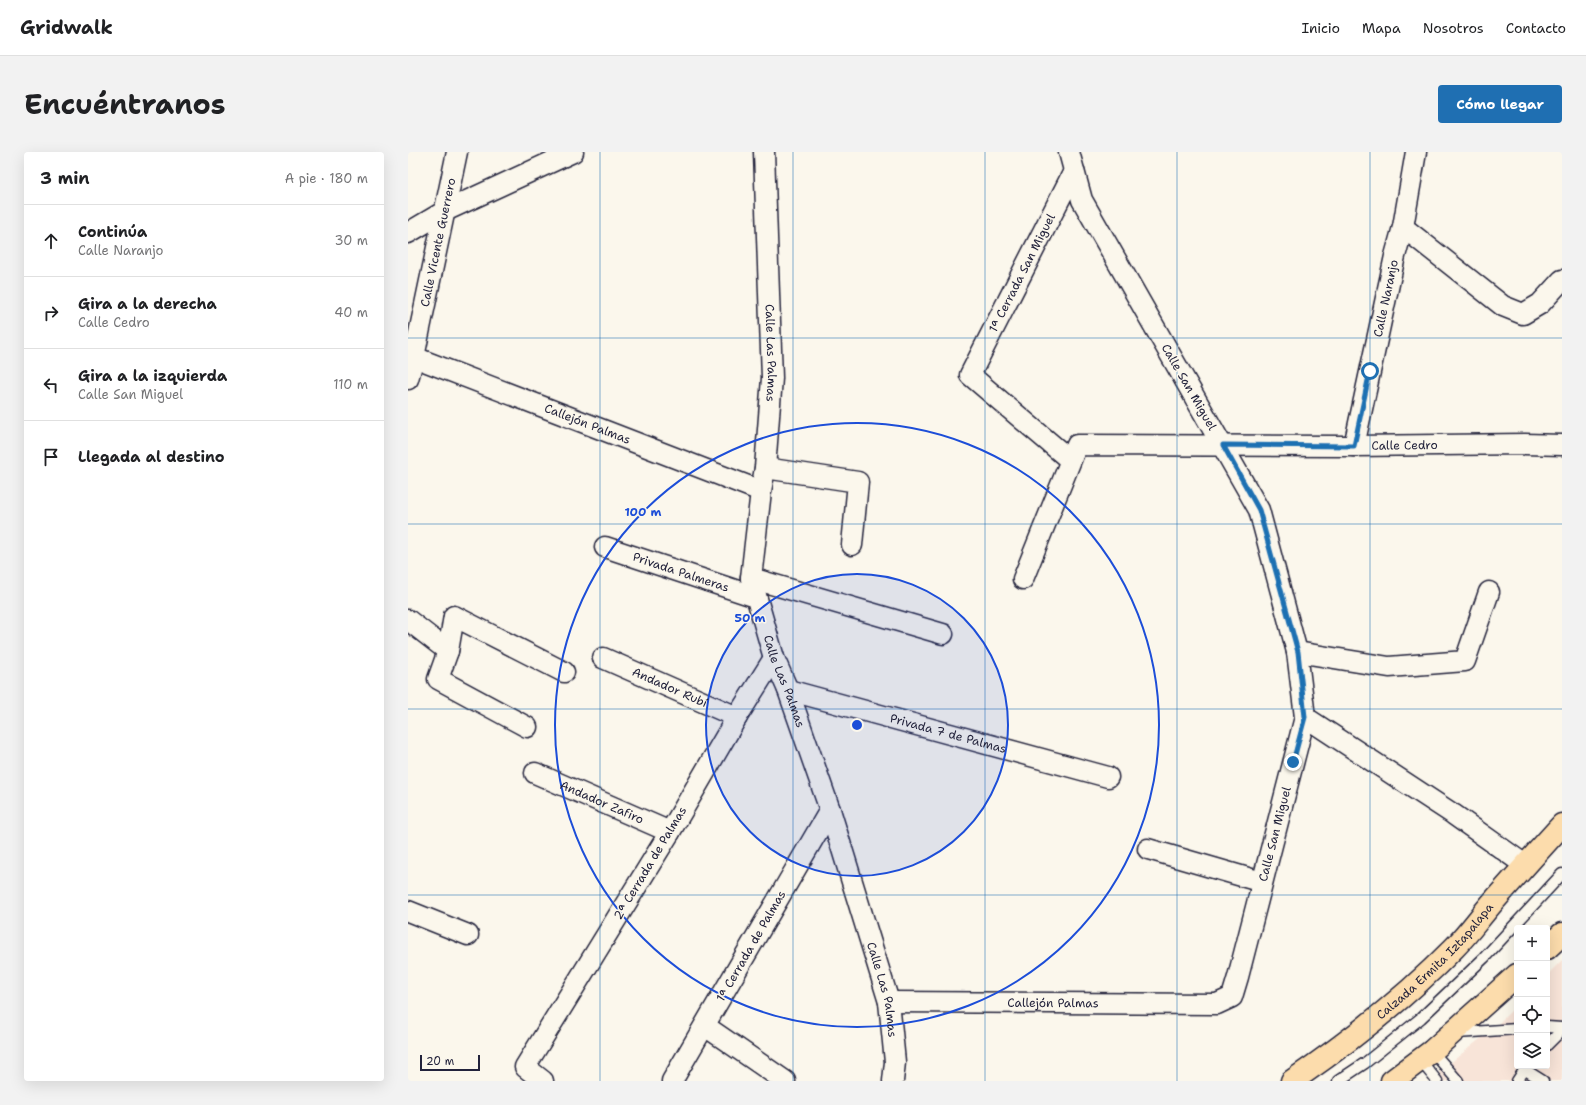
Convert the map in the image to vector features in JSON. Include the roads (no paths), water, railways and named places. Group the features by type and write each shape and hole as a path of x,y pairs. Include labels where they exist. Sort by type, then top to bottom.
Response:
{"main road":[{"name":"Calzada Ermita Iztapalapa","path":"1292,1081 1335,1050 1414,985 1454,948 1525,865 1562,825"},
{"path":"1550,945 1562,934"},
{"path":"1392,1081 1451,1034 1514,978"}],"street":[{"name":"Calle Vicente Guerrero","path":"408,379 414,358 457,152"},
{"path":"408,233 445,212 573,152"},
{"name":"Calle Las Palmas","path":"764,152 772,378 765,468 751,578 774,658 788,690 830,810 889,1002 895,1062 892,1081"},
{"name":"Calle San Miguel","path":"1069,152 1082,200 1259,510 1298,652 1305,717 1232,997 1216,1004"},
{"name":"Calle Naranjo","path":"1354,446 1395,256 1403,227 1416,152"},
{"name":"1ª Cerrada San Miguel","path":"1070,460 970,375 1074,172"},
{"path":"1403,227 1503,306 1523,314 1540,304 1562,280"},
{"name":"Callejón Palmas","path":"414,358 761,491"},
{"name":"Calle Cedro","path":"1070,460 1077,445 1562,445"},
{"path":"1023,579 1070,460"},
{"path":"765,468 858,482 852,545"},
{"name":"Privada Palmeras","path":"605,547 756,597"},
{"path":"751,578 943,634"},
{"path":"1298,652 1389,667 1465,661 1489,592"},
{"path":"527,727 438,679 448,651 454,616 564,672"},
{"path":"408,620 448,651"},
{"name":"Andador Rubí","path":"603,658 736,717"},
{"name":"2ª Cerrada de Palmas","path":"543,1081 525,1067 670,832 736,717 774,658"},
{"name":"Privada 7 de Palmas","path":"788,690 1108,777"},
{"path":"1305,717 1453,814 1525,865"},
{"name":"Andador Zafiro","path":"535,773 670,832"},
{"name":"1ª Cerrada de Palmas","path":"672,1081 830,810"},
{"path":"1148,849 1262,882"},
{"path":"408,911 468,935"},
{"name":"Callejón Palmas","path":"889,1002 1216,1004"},
{"path":"705,1026 785,1081"}],"lane":[{"path":"1338,1081 1366,1063 1421,1018 1484,958 1562,874"},
{"path":"1550,1027 1562,1029"},
{"path":"1451,1034 1514,1029"},
{"path":"1550,1042 1562,1029"},
{"path":"1426,1055 1437,1081"},
{"path":"1426,1055 1458,1081"},
{"path":"1517,1081 1524,1069"},
{"path":"1528,1069 1543,1081"}]}
